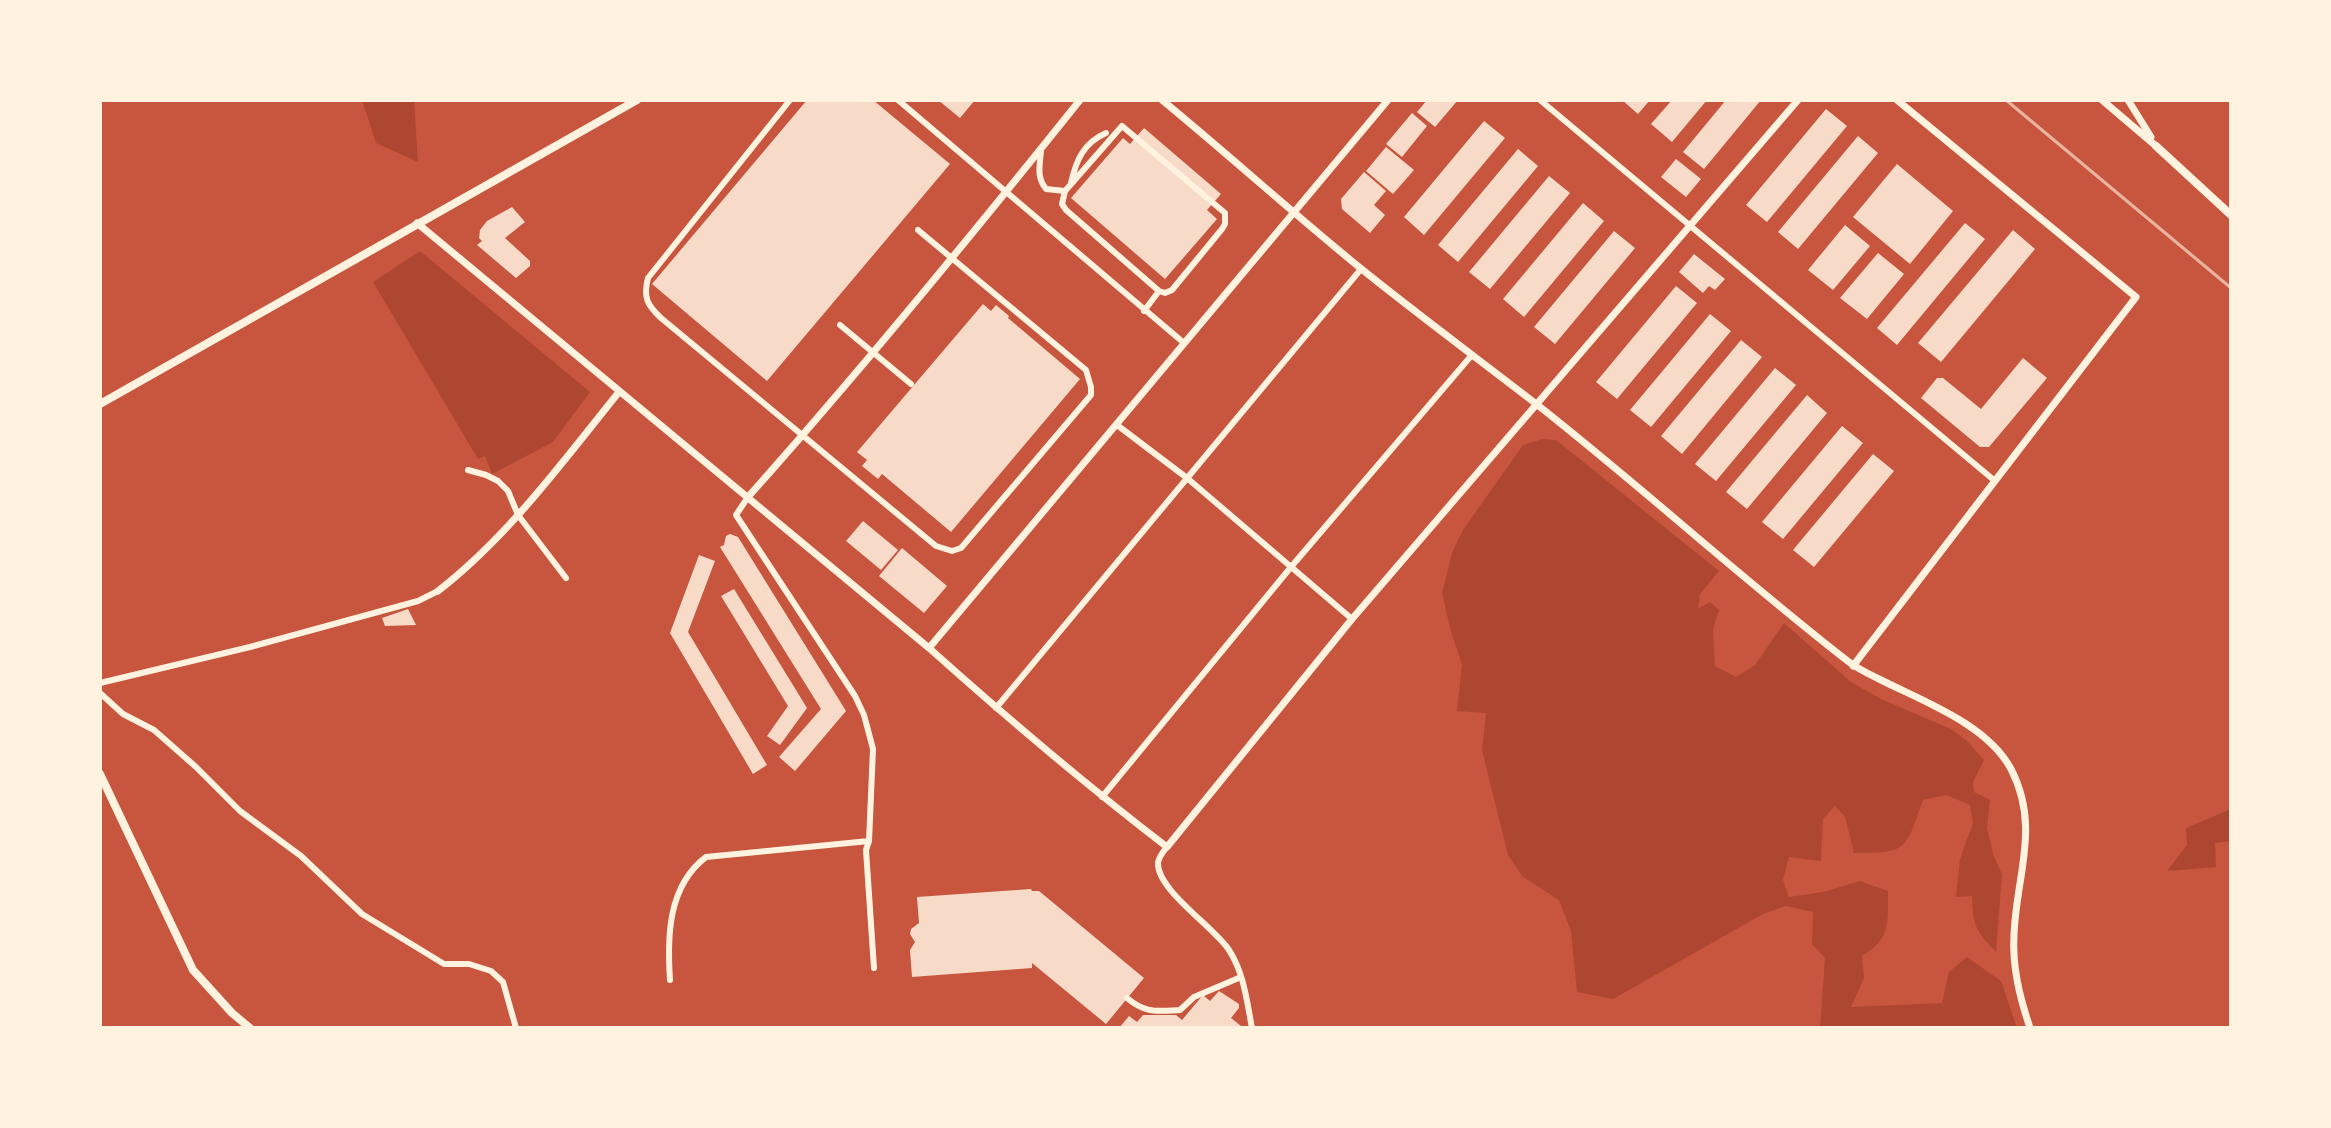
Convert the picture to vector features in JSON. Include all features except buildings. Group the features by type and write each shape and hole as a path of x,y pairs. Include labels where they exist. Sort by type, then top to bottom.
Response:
{"main road":[{"path":"100,404 637,100"},
{"path":"2156,146 2231,215"},
{"path":"100,774 193,970 250,1028"}],"street":[{"path":"790,100 648,278 645,299 661,318 936,546 952,551 961,548 1091,395 1091,387 1086,370 918,230"},
{"path":"898,100 1184,343"},
{"path":"874,968 866,850 873,749 864,715 855,696 736,515 748,497 1007,194 1080,100"},
{"path":"1162,100 1361,269 1535,403 1853,666 1961,721 1993,745 2014,775 2027,822 2026,853 2015,920 2014,955 2020,994 2030,1028"},
{"path":"929,648 1388,100"},
{"path":"1540,100 1995,481"},
{"path":"1252,1028 1241,977 1228,948 1170,889 1158,869 1160,856 1352,619 1798,100"},
{"path":"1853,666 2136,297 1897,100"},
{"path":"2102,100 2156,146"},
{"path":"2128,100 2156,146"},
{"path":"1122,126 1225,213 1225,224 1172,290 1165,293 1066,210 1062,204 1070,184 1122,126"},
{"path":"1070,184 1076,159 1096,137 1106,133"},
{"path":"1041,150 1038,175 1041,182 1046,189 1065,191"},
{"path":"417,223 929,648 1102,797 1167,847"},
{"path":"996,708 1361,269"},
{"path":"1144,311 1159,291"},
{"path":"840,325 911,384"},
{"path":"1102,797 1291,567 1471,356"},
{"path":"100,683 250,647 418,601 438,591 518,515 619,392"},
{"path":"1117,425 1187,478 1352,619"},
{"path":"468,470 498,481 508,491 518,515 566,578"},
{"path":"100,693 123,714 154,730 240,811 301,856 362,914 444,964 469,964 491,971 503,982 516,1028"},
{"path":"670,980 669,932 673,910 687,878 706,857 869,841"},
{"path":"1127,998 1147,1011 1180,1010 1212,987 1241,977"}],"shaded area":[{"path":"362,100 414,100 418,162 376,143"},
{"path":"420,251 590,392 553,442 492,474 485,456 478,459 373,282"},
{"path":"1543,439 1556,440 1719,571 1700,594 1698,609 1710,602 1719,610 1713,629 1715,666 1736,677 1755,665 1784,623 1851,682 1881,699 1951,729 1984,760 1973,782 1974,792 1990,800 1987,828 2002,874 1996,952 1976,927 1972,896 1956,897 1960,859 1973,823 1970,805 1946,795 1923,800 1908,839 1885,852 1854,853 1845,817 1835,806 1823,819 1821,861 1789,857 1783,880 1789,897 1823,892 1860,881 1888,891 1886,929 1878,943 1862,956 1864,978 1851,1007 1942,1003 1949,972 1967,957 2001,981 2017,1028 1820,1028 1825,958 1812,944 1813,912 1786,906 1763,914 1613,999 1577,992 1571,931 1559,900 1523,877 1508,855 1482,750 1486,713 1457,711 1462,664 1442,593 1452,553 1463,530 1523,445"},
{"path":"2231,809 2231,841 2215,843 2216,867 2167,871 2187,845 2186,828"}],"railway":[{"path":"2006,100 2231,288"}]}
